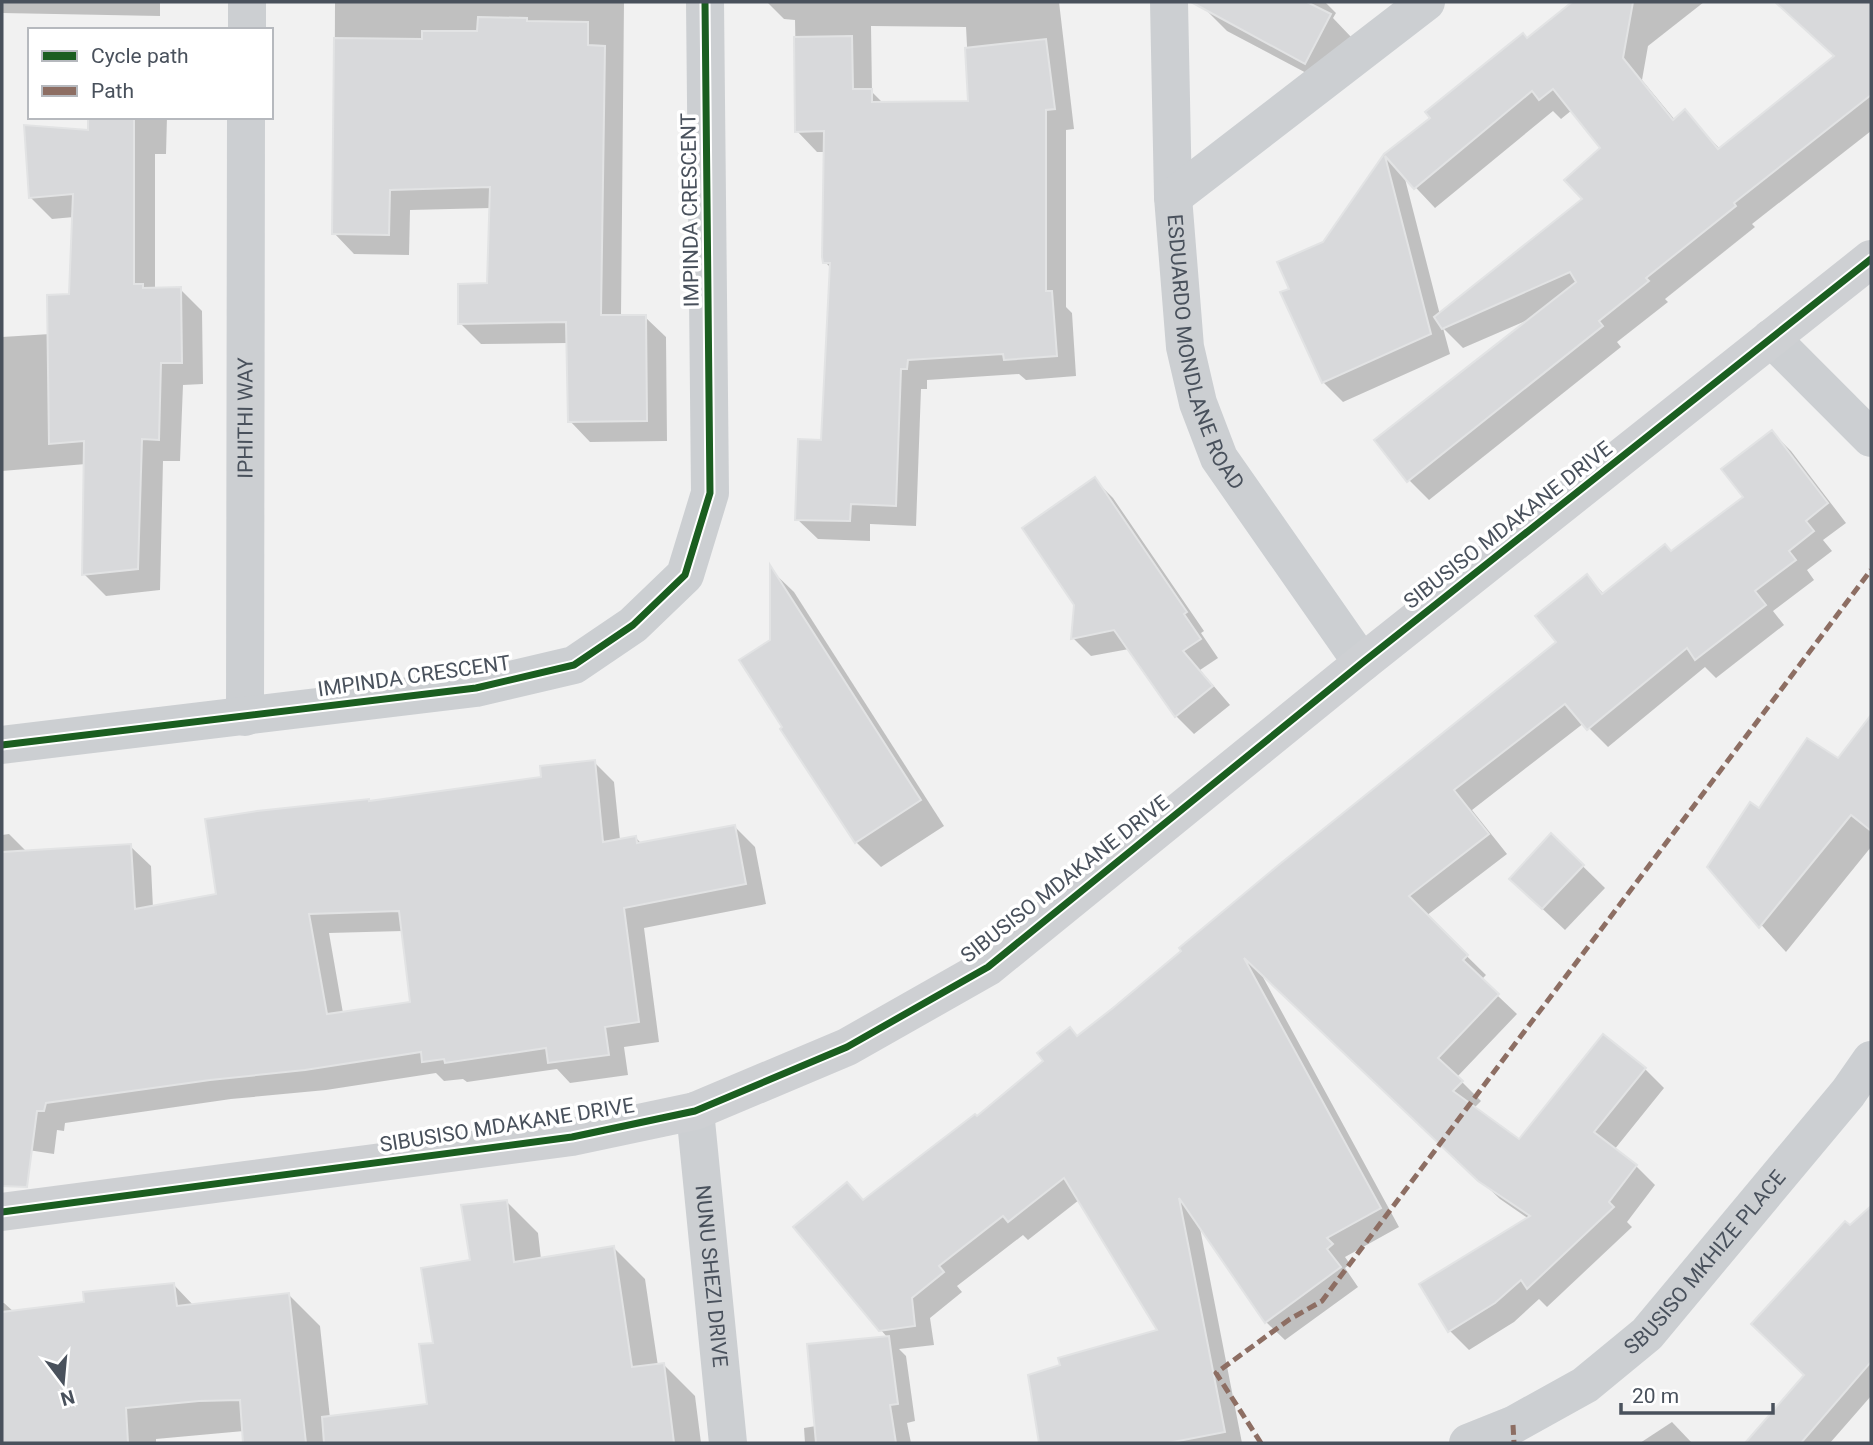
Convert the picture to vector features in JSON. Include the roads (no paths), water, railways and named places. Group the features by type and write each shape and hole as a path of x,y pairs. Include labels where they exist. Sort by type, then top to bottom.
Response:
{"street":[{"path":"247,2 247,28"},
{"name":"IMPINDA CRESCENT","path":"2,745 476,688 574,665 633,625 685,575 710,493 705,2"},
{"name":"ESDUARDO MONDLANE ROAD","path":"1169,2 1173,197 1185,347 1198,403 1219,458 1362,663"},
{"path":"1173,197 1426,2"},
{"name":"IPHITHI WAY","path":"245,717 246,119"},
{"name":"SIBUSISO MDAKANE DRIVE","path":"2,1212 572,1137 695,1111 847,1047 988,967 1362,663 1871,259"},
{"path":"1772,338 1871,439"},
{"name":"SBUSISO MKHIZE PLACE","path":"1468,1443 1513,1425 1585,1385 1647,1334 1849,1093 1871,1060"},
{"name":"NUNU SHEZI DRIVE","path":"695,1111 728,1443"}]}
